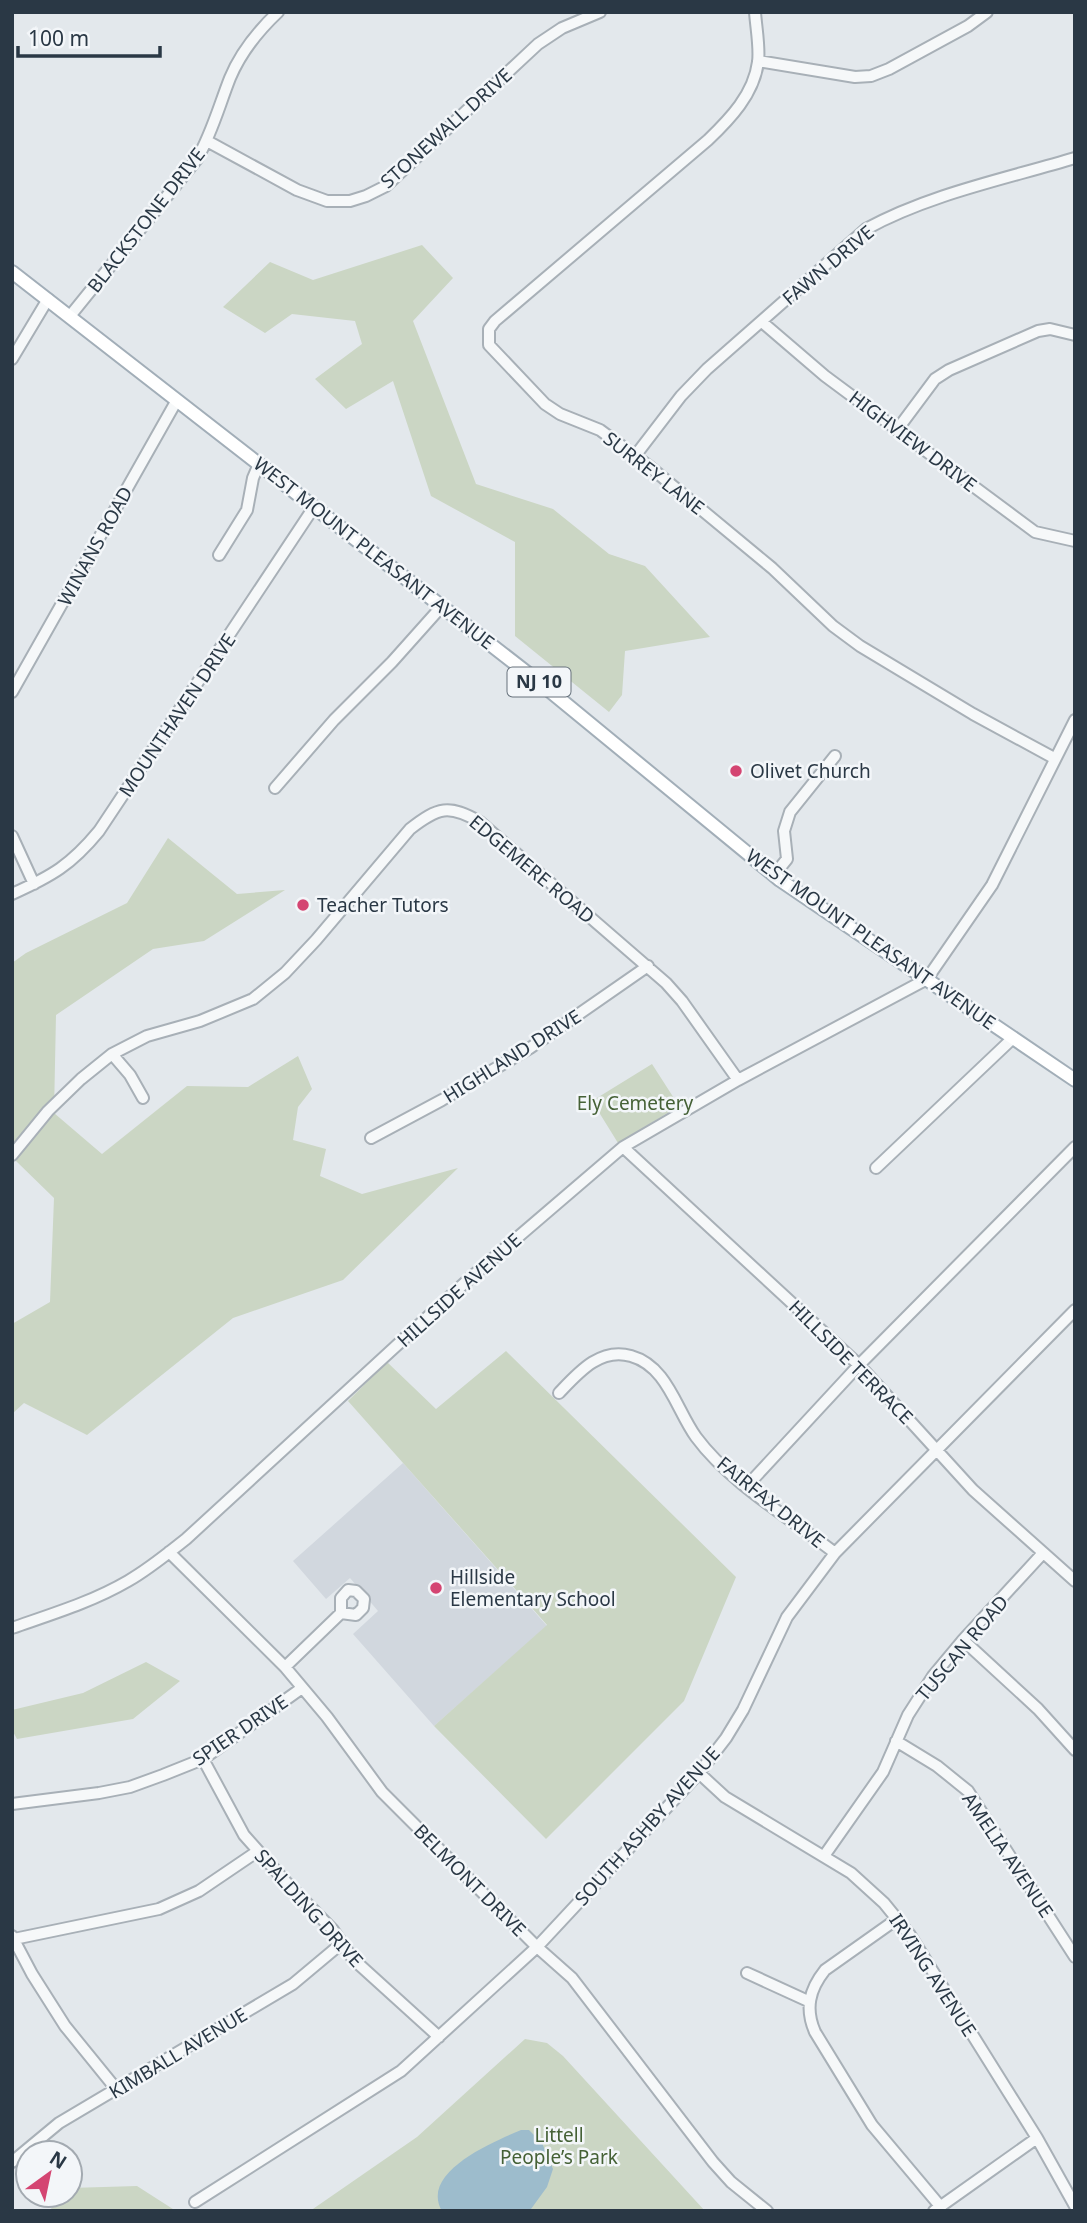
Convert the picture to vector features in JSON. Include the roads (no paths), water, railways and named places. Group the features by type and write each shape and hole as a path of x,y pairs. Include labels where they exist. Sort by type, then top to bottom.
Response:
{"main road":[{"name":"WEST MOUNT PLEASANT AVENUE","path":"12,272 544,686 774,875 1075,1080"}],"street":[{"name":"BLACKSTONE DRIVE","path":"70,316 197,159 207,141 231,75 247,48 278,12"},
{"name":"STONEWALL DRIVE","path":"207,141 298,190 327,201 350,201 366,196 386,186 538,44 562,28 600,12"},
{"name":"SURREY LANE","path":"755,12 758,61 752,81 735,113 506,311 489,329 489,345 545,404 560,414 600,430 635,456 860,646 973,714 1054,758"},
{"path":"758,61 855,77 871,76 968,26 987,12"},
{"name":"FAWN DRIVE","path":"635,456 681,396 707,369 866,229 894,214 931,201 1075,158"},
{"path":"12,359 48,299"},
{"name":"HIGHVIEW DRIVE","path":"762,322 825,376 1035,532 1075,541"},
{"path":"897,430 935,379 949,370 1038,331 1049,329 1075,335"},
{"name":"WINANS ROAD","path":"12,692 177,400"},
{"path":"219,555 247,510 253,478 259,464"},
{"name":"MOUNTHAVEN DRIVE","path":"12,894 70,864 99,831 314,507"},
{"path":"275,788 334,720 392,662 442,606"},
{"path":"928,979 992,885 1075,720"},
{"path":"774,875 787,859 784,831 790,812 835,756"},
{"name":"EDGEMERE ROAD","path":"12,1155 48,1111 112,1054 147,1036 200,1021 253,999 285,973 316,940 410,830 425,818 443,810 461,811 480,822 648,966 682,1001 738,1080"},
{"path":"12,836 34,884"},
{"name":"HIGHLAND DRIVE","path":"371,1138 530,1048 648,966"},
{"name":"HILLSIDE AVENUE","path":"12,1628 95,1598 127,1581 169,1552 478,1272 623,1147 738,1080 928,979"},
{"path":"876,1168 1013,1038"},
{"path":"112,1054 130,1074 143,1098"},
{"name":"HILLSIDE TERRACE","path":"623,1147 859,1365 974,1489 1075,1581"},
{"path":"747,1487 859,1365 1075,1147"},
{"name":"SOUTH ASHBY AVENUE","path":"195,2202 401,2071 537,1947 699,1773 726,1738 743,1710 787,1617 835,1553 1075,1310"},
{"name":"FAIRFAX DRIVE","path":"559,1393 592,1361 621,1354 633,1356 659,1373 697,1438 713,1456 747,1487 835,1553"},
{"name":"BELMONT DRIVE","path":"169,1552 285,1667 327,1717 382,1792 585,1992 713,2162 731,2182 767,2211"},
{"name":"TUSCAN ROAD","path":"824,1856 883,1772 908,1714 933,1676 1043,1553"},
{"path":"285,1667 341,1613"},
{"path":"963,1640 1038,1709 1075,1750"},
{"name":"SPIER DRIVE","path":"12,1804 130,1787 203,1759 302,1688"},
{"name":"AMELIA AVENUE","path":"896,1741 937,1766 968,1791 1075,1956"},
{"name":"SPALDING DRIVE","path":"203,1759 244,1835 333,1930 353,1959 439,2037"},
{"name":"IRVING AVENUE","path":"699,1773 725,1797 851,1873 866,1885 897,1919 1037,2138 1075,2206"},
{"path":"117,2090 65,2026 32,1974 13,1937 159,1909 198,1891 258,1851"},
{"path":"897,1919 825,1970 808,2001 810,2020 815,2032 872,2125 937,2208 1037,2138"},
{"name":"KIMBALL AVENUE","path":"12,2162 60,2123 293,1984 342,1943"},
{"path":"747,1973 808,2001"}],"water":[{"path":"521,2130 529,2130 542,2143 553,2169 547,2187 531,2209 442,2211 438,2197 441,2183 450,2171 479,2150"}],"place":[{"name":"Olivet Church","path":"736,771"},
{"name":"Teacher Tutors","path":"303,905"},
{"name":"Hillside Elementary School","path":"436,1588"}],"park label":[{"name":"Ely Cemetery","path":"635,1103"},
{"name":"Littell People’s Park","path":"559,2146"}]}
